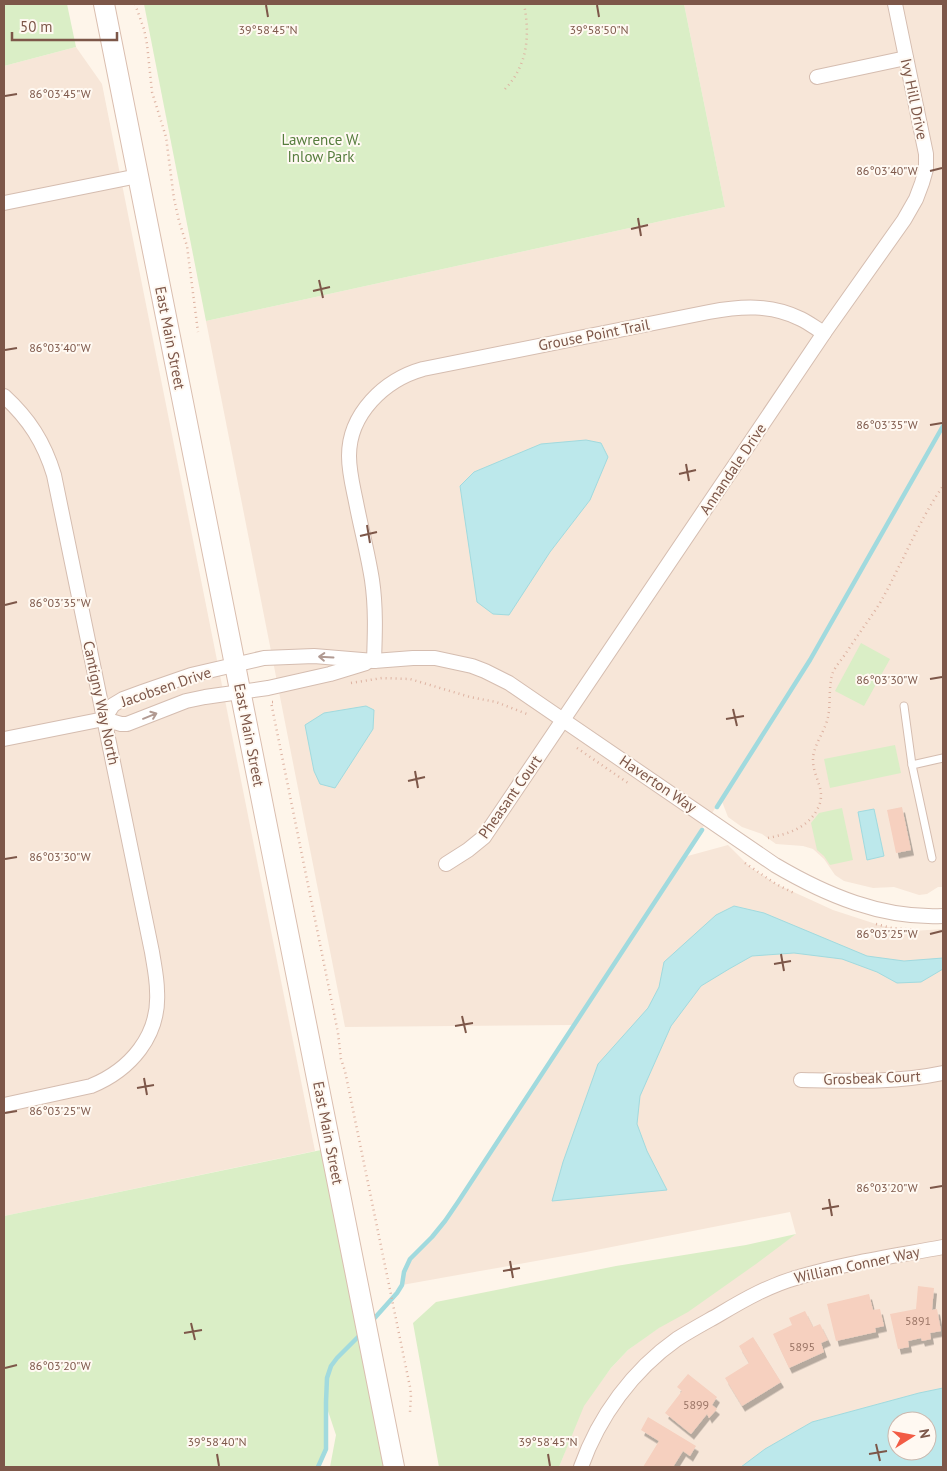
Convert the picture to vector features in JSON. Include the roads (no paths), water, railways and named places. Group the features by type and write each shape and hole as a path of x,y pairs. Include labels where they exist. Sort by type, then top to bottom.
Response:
{"main road":[{"name":"East Main Street","path":"104,4 394,1467"}],"street":[{"name":"Ivy Hill Drive","path":"895,4 926,154 925,176 920,191 904,220"},
{"path":"817,77 906,58"},
{"path":"4,203 138,176"},
{"name":"Annandale Drive","path":"564,719 824,333 904,220"},
{"name":"Grouse Point Trail","path":"374,661 375,617 373,586 351,480 349,457 352,436 361,415 383,388 406,374 423,369 727,309 754,307 778,311 802,319 824,333"},
{"name":"Cantigny Way North","path":"4,396 30,423 46,452 54,475 158,991 153,1024 141,1049 121,1069 104,1080 78,1089 4,1105"},
{"name":"Haverton Way","path":"235,665 264,658 314,656 374,661 435,658 472,666 509,683 775,865 799,879 840,898 871,908 908,914 943,916"},
{"name":"Haverton Way","path":"241,692 330,674 374,661"},
{"name":"Jacobsen Drive","path":"104,719 113,705 123,699 178,679 235,665"},
{"name":"Jacobsen Drive","path":"4,739 104,719 127,724 186,701 241,692"},
{"name":"Pheasant Court","path":"446,864 484,837 564,719"},
{"name":"Grosbeak Court","path":"801,1080 888,1081 943,1073"},
{"name":"William Conner Way","path":"581,1467 595,1434 634,1377 662,1351 691,1330 756,1293 798,1277 943,1246"}],"lane":[{"path":"904,706 912,765 932,858"},
{"path":"912,765 943,758"}],"water":[{"path":"586,440 601,443 608,457 590,500 550,552 509,615 493,614 477,602 460,486 474,472 541,444"},
{"path":"366,706 374,710 373,729 335,788 320,784 314,771 305,725 324,713"},
{"path":"874,809 884,856 867,860 858,812"},
{"path":"734,906 764,913 867,956 904,961 943,958 943,969 921,982 897,983 877,972 842,959 794,953 752,956 729,969 701,986 671,1026 640,1096 637,1124 647,1151 667,1190 552,1201 563,1162 598,1064 648,1008 659,987 664,962 716,915"},
{"path":"943,1388 943,1467 741,1467 765,1449 812,1422"}],"waterway":[{"path":"717,807 810,660 943,426"},
{"path":"372,1321 397,1293 402,1285 404,1272 410,1259 432,1237 458,1202 702,830"},
{"path":"318,1467 326,1449 327,1378 331,1366 337,1358 362,1333"}],"park label":[{"name":"Lawrence W. Inlow Park","path":"321,148"}]}
